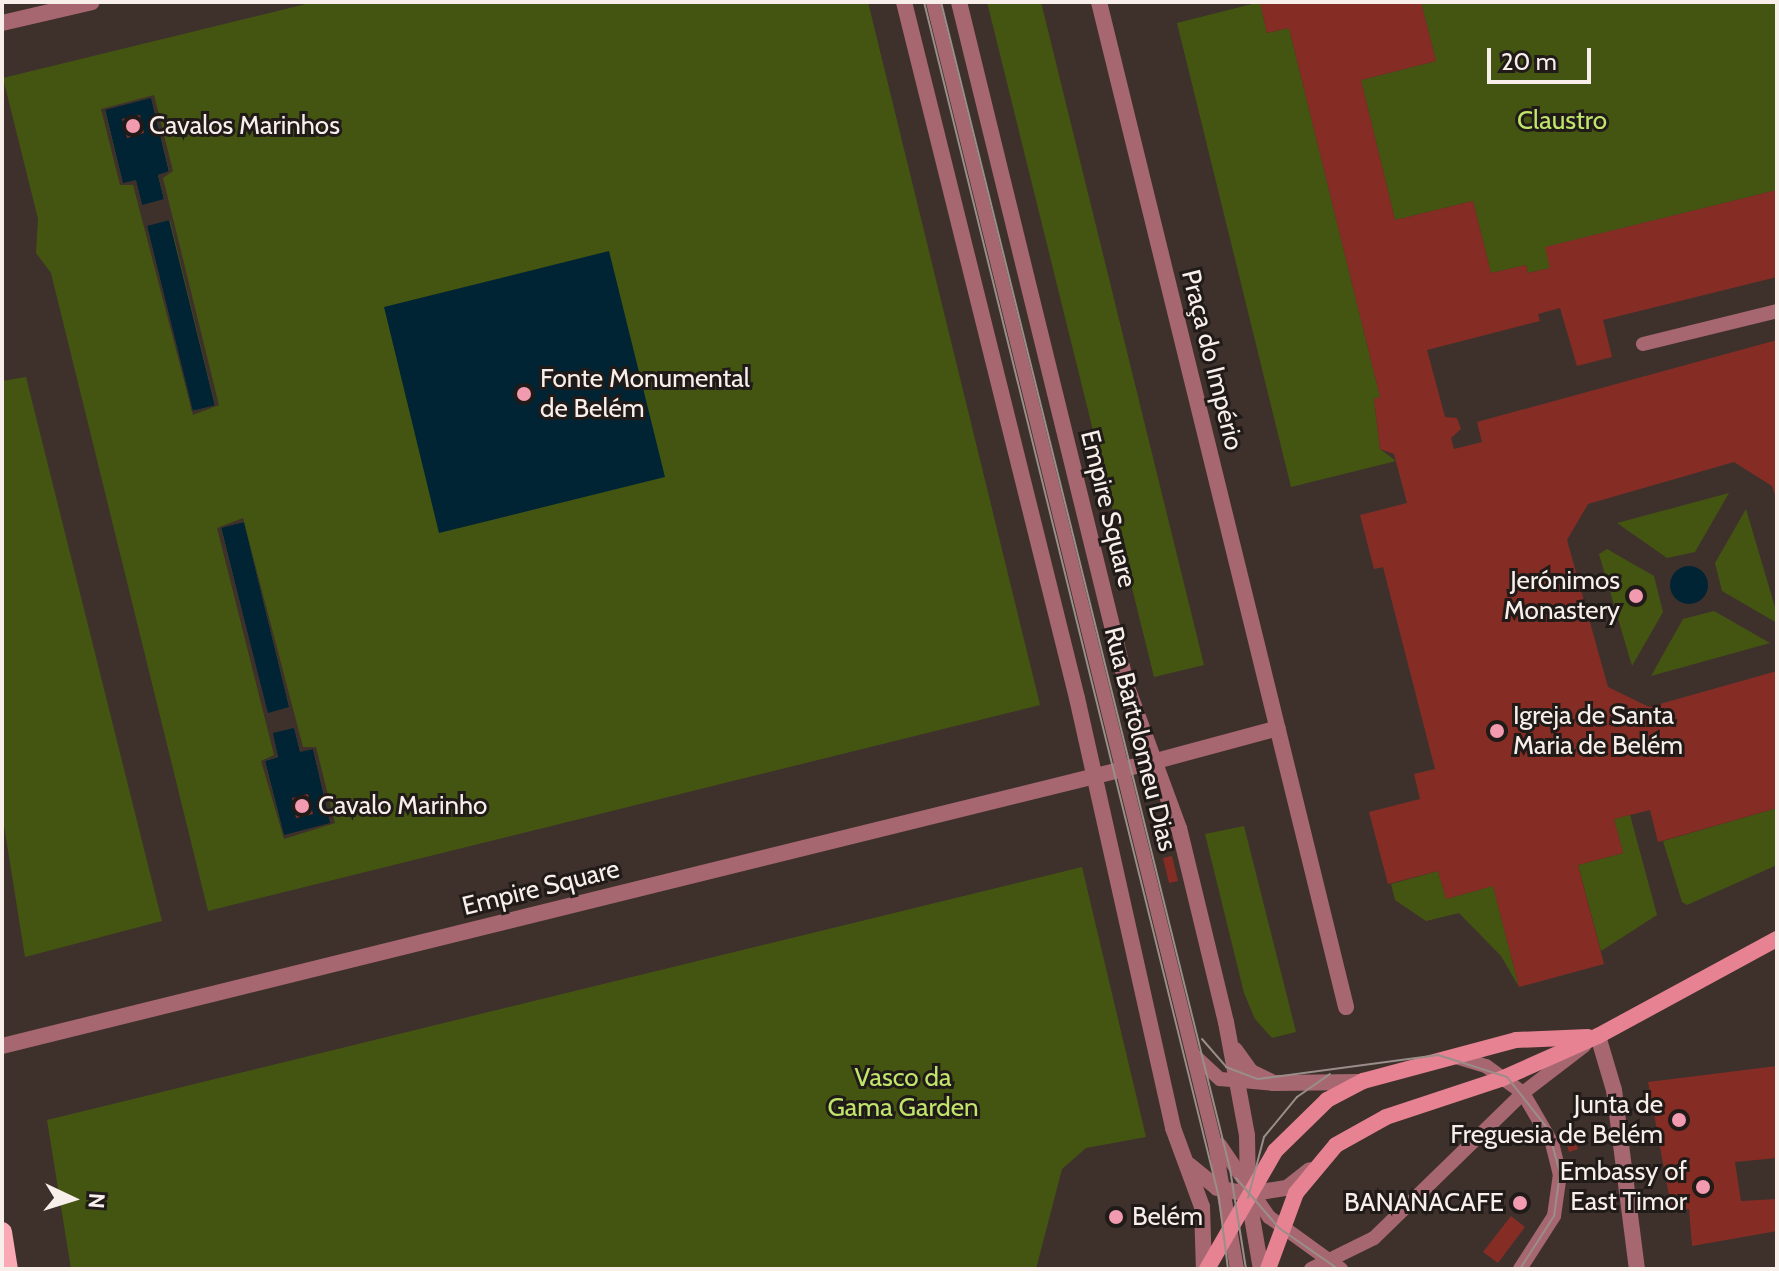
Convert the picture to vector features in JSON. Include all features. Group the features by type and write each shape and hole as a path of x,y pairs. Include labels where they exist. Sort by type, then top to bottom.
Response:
{"main road":[{"path":"1268,1269 1280,1227 1318,1163 1386,1117 1505,1077 1598,1036 1777,939"},
{"path":"1205,1269 1248,1194 1303,1118 1363,1081 1516,1040 1598,1036"},
{"path":"2,1232 8,1269"}],"street":[{"path":"2,23 92,2"},
{"path":"904,2 1183,1157 1205,1219 1205,1269"},
{"name":"Empire Square","path":"959,2 1127,687 1179,828 1226,1022"},
{"name":"Praça do Império","path":"1099,2 1346,1007"},
{"path":"1123,770 1278,728"},
{"name":"Empire Square","path":"2,1046 1123,770"},
{"path":"1226,1022 1239,1084 1248,1194 1261,1269"},
{"path":"1226,1022 1244,1064 1284,1084 1363,1081"},
{"path":"1598,1036 1614,1090 1637,1269"},
{"path":"1183,1157 1202,1179 1226,1190 1248,1194 1287,1188 1318,1163"}],"lane":[{"name":"Rua Bartolomeu Dias","path":"933,2 1207,1116"},
{"path":"1643,344 1777,311"},
{"path":"1311,1269 1334,1266 1374,1238 1523,1093 1598,1036"},
{"path":"1192,1049 1212,1075 1239,1084 1284,1084"},
{"path":"1456,1057 1505,1077 1523,1093 1548,1129 1560,1174 1554,1216 1520,1269"},
{"path":"1207,1116 1248,1194 1280,1227 1334,1266"},
{"path":"1207,1116 1233,1221 1237,1269"}],"green space":[{"path":"314,2 868,2 1040,705 208,911 51,273 36,253 38,219 3,78"},
{"path":"987,2 1041,2 1204,665 1154,677"},
{"path":"1260,2 1267,33 1289,28 1380,397 1374,399 1380,449 1396,461 1291,487 1177,23"},
{"name":"Claustro","path":"1421,2 1777,2 1777,190 1546,247 1550,268 1528,273 1526,265 1491,273 1473,201 1395,220 1361,80 1436,61"},
{"path":"26,377 162,921 25,957 2,813 2,381"},
{"path":"1729,493 1695,552 1667,558 1617,523"},
{"path":"1746,509 1777,623 1722,591 1715,563"},
{"path":"1607,549 1654,576 1663,612 1632,666 1599,554"},
{"path":"1714,611 1770,643 1651,676 1683,619"},
{"path":"1777,808 1777,865 1687,905 1682,902 1663,841"},
{"path":"1630,815 1657,915 1601,951 1578,865 1623,853 1614,819"},
{"path":"1244,826 1296,1032 1272,1038 1255,1019 1244,993 1205,834"},
{"name":"Vasco da Gama Garden","path":"1082,867 1146,1137 1086,1148 1062,1169 1036,1269 71,1269 47,1120"},
{"path":"1438,871 1446,899 1493,886 1519,987 1501,956 1459,913 1426,921 1395,900 1391,884"}],"water":[{"path":"151,97 169,172 158,175 215,406 192,411 136,181 123,184 105,109"},
{"path":"609,251 665,477 439,533 384,307"},
{"path":"244,522 300,751 313,749 331,824 284,836 265,761 278,757 221,527"},
{"path":"1689,566 1702,572 1708,585 1702,598 1689,604 1676,598 1670,585 1676,572"}],"pier":[{"path":"154,95 173,171 163,178 219,405 193,415 133,185 120,185 101,109","holes":["151,98 169,171 158,175 164,199 142,205 136,180 123,183 105,110","170,220 215,405 193,411 147,226"]},
{"path":"243,518 303,747 316,747 335,823 284,839 261,761 274,755 217,528","holes":["244,522 289,707 268,713 221,528","294,728 300,752 313,749 330,823 284,835 265,761 278,757 273,733"]}],"building":[{"path":"1260,2 1421,2 1436,61 1361,80 1395,220 1473,201 1491,273 1526,265 1528,273 1550,268 1545,247 1777,190 1777,277 1603,320 1612,357 1577,366 1560,308 1538,314 1540,321 1427,350 1445,417 1457,418 1461,429 1451,438 1454,449 1482,442 1477,422 1777,340 1777,501 1772,486 1734,462 1588,504 1567,540 1608,687 1649,707 1777,671 1777,808 1658,842 1650,810 1614,819 1623,853 1578,865 1604,964 1519,987 1493,886 1446,899 1438,871 1388,884 1369,812 1420,799 1414,774 1435,769 1383,567 1374,569 1360,515 1407,503 1394,454 1380,449 1374,399 1380,397 1289,28 1267,33"},
{"path":"140,115 144,133 127,138 122,119"},
{"path":"308,794 313,814 296,818 292,798"},
{"path":"1172,856 1178,881 1169,883 1163,858"},
{"path":"1777,1066 1777,1158 1735,1162 1741,1201 1777,1199 1777,1231 1692,1246 1689,1209 1672,1212 1648,1082"},
{"path":"1570,1126 1578,1149 1569,1152 1562,1129"},
{"path":"1511,1216 1525,1227 1498,1263 1483,1252"}],"tram line":[{"path":"924,2 1219,1198 1228,1269"},
{"path":"941,2 1230,1169 1246,1269"},
{"path":"1202,1039 1226,1067 1258,1079 1438,1055 1507,1077 1548,1129 1560,1173 1554,1216 1520,1269"},
{"path":"1248,1198 1264,1137 1297,1097 1330,1074"},
{"path":"1236,1178 1279,1228 1338,1269"}],"place":[{"name":"Cavalos Marinhos","path":"133,126"},
{"name":"Fonte Monumental de Belém","path":"524,394"},
{"name":"Jerónimos Monastery","path":"1636,596"},
{"name":"Igreja de Santa Maria de Belém","path":"1497,731"},
{"name":"Cavalo Marinho","path":"302,806"},
{"name":"Junta de Freguesia de Belém","path":"1679,1120"},
{"name":"Embassy of East Timor","path":"1703,1187"},
{"name":"BANANACAFE","path":"1520,1203"},
{"name":"Belém","path":"1116,1217"}]}
